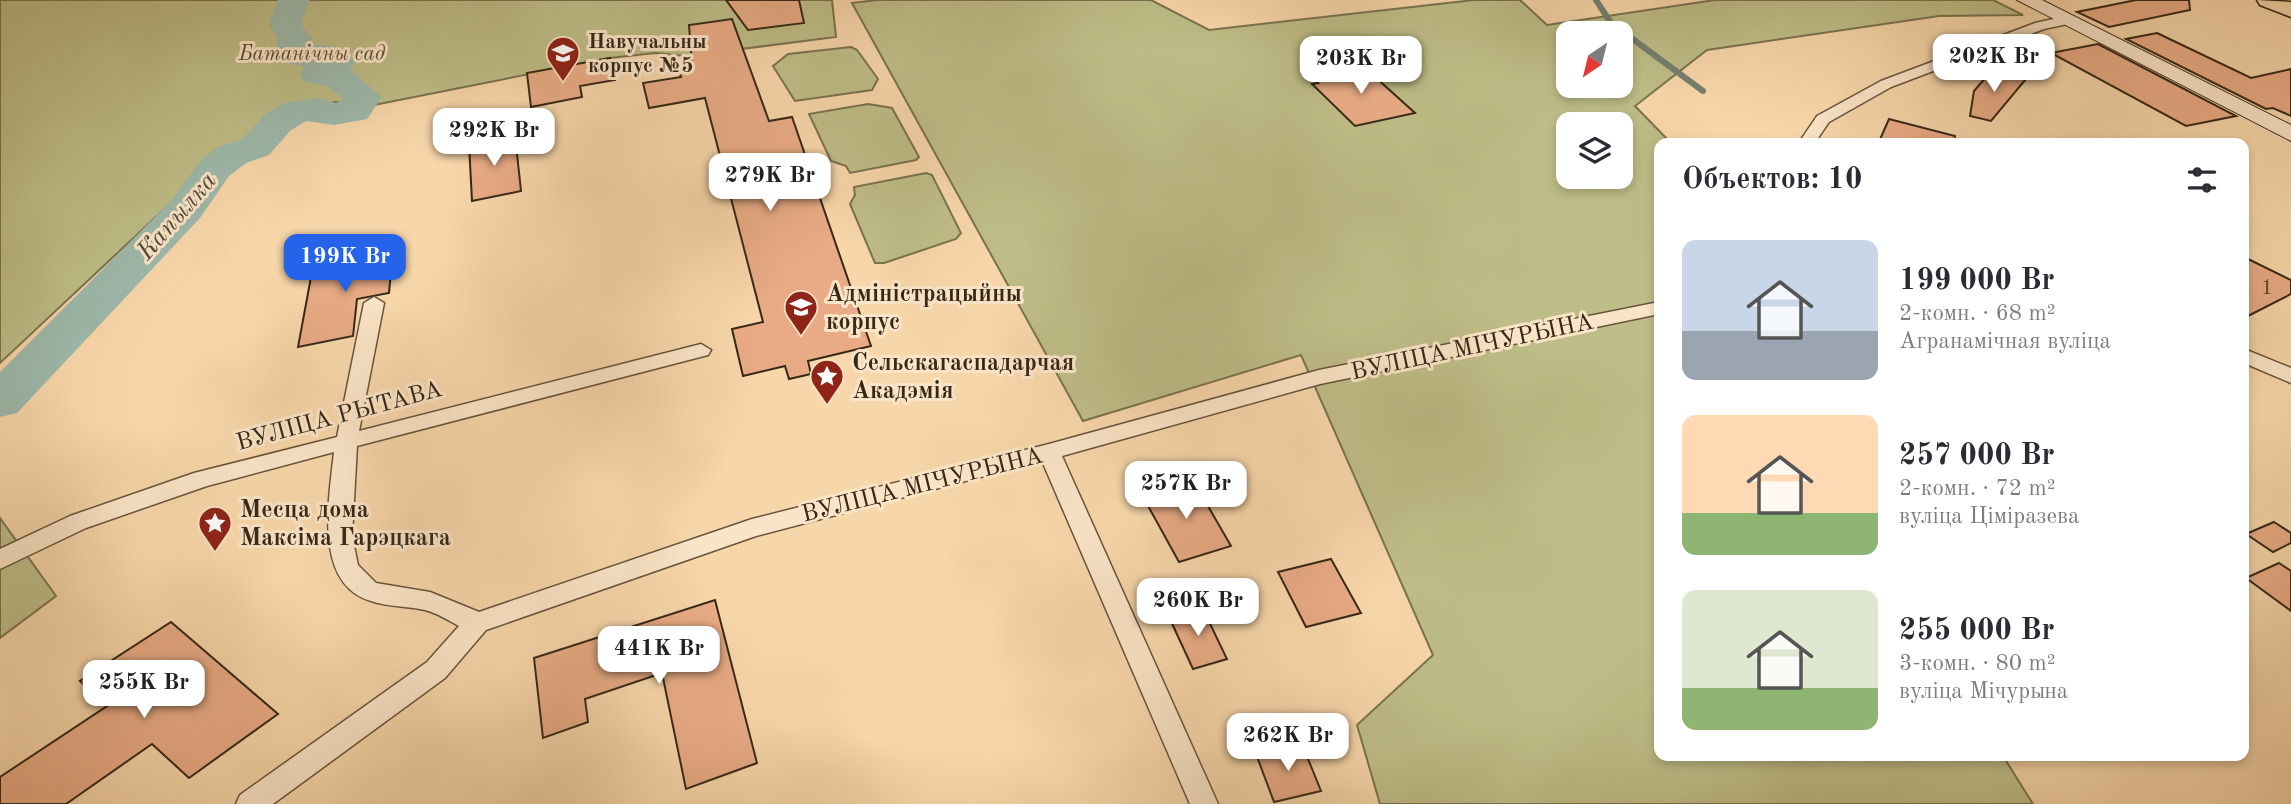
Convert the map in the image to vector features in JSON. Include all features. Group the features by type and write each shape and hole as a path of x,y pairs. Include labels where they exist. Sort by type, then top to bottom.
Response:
{"main road":[{"path":"2027,0 2291,134"},
{"path":"2268,0 2291,10"}],"street":[{"path":"1810,138 1824,118 1886,84 2040,26 2067,20"},
{"path":"250,804 436,670 477,622 426,600 362,588 348,575 341,551 339,520 346,440 374,303"},
{"name":"ВУЛІЦА МІЧУРЫНА","path":"477,622 752,528 1049,452 1319,377 1654,309"},
{"name":"ВУЛІЦА РЫТАВА","path":"0,560 78,522 140,499 346,440 701,350"},
{"path":"2249,357 2291,376"},
{"path":"1049,452 1204,804"}],"green space":[{"name":"Батанічны сад","path":"0,0 832,0 836,37 686,56 655,53 610,58 374,105 335,102 269,118 190,185 0,363"},
{"path":"877,0 1151,0 1209,30 1474,0 1520,0 1547,25 1556,24 1556,98 1633,98 1633,21 1574,21 1715,0 1993,0 2023,15 1939,16 1707,50 1635,106 1666,138 1654,138 1654,761 2006,761 2033,804 1380,804 1357,725 1433,655 1301,355 1083,421 852,3"},
{"path":"851,47 857,50 878,79 872,90 795,101 773,66 788,54"},
{"path":"868,104 892,108 919,157 916,160 850,173 846,166 831,161 809,114"},
{"path":"926,173 932,175 961,233 956,239 884,263 875,263 850,204 855,195 854,187"},
{"path":"0,518 56,596 0,638"}],"building":[{"path":"726,0 799,0 804,23 748,30"},
{"path":"2136,0 2189,0 2190,10 2109,27 2077,12"},
{"path":"732,19 769,121 792,117 871,346 808,361 811,374 789,379 785,366 743,376 732,329 763,322 705,98 649,108 643,83 681,77 678,69 692,66 689,25"},
{"path":"2157,33 2251,78 2291,69 2291,116 2273,108 2266,109 2126,39"},
{"path":"2098,44 2236,116 2186,126 2051,53"},
{"name":"Навучальны корпус №5","path":"610,58 615,80 580,86 582,97 531,107 527,73"},
{"path":"1363,66 1415,113 1355,126 1312,84 1318,83 1312,77"},
{"path":"1993,69 2026,79 1991,121 1970,116 1974,91"},
{"path":"1889,119 1955,136 1955,138 1881,138"},
{"path":"515,135 521,191 472,201 469,144"},
{"path":"394,239 389,293 357,299 353,336 298,347 311,277 351,269 354,247"},
{"path":"2249,259 2291,280 2291,294 2249,315"},
{"path":"1193,480 1231,546 1179,562 1142,495"},
{"path":"2274,522 2291,533 2291,543 2273,552 2249,536 2249,533"},
{"path":"1331,559 1361,613 1306,627 1278,572"},
{"path":"2279,563 2291,571 2291,611 2249,580 2249,577"},
{"path":"715,600 757,763 686,789 662,673 585,699 588,722 543,738 534,658"},
{"path":"1202,607 1227,659 1193,669 1169,617"},
{"path":"171,622 278,714 189,778 152,744 66,804 0,804 0,777 107,706 80,681"},
{"path":"1302,744 1321,791 1274,802 1256,754"}],"waterway":[{"name":"Капылка","path":"0,401 186,209 215,168 232,155 256,147 277,123 297,111 318,109 334,114 354,111 364,97 336,76 317,75 317,72 339,62 327,55 298,56 292,51 295,39 285,24 294,0"},
{"path":"1596,0 1611,23 1703,91"}],"place":[{"name":"Навучальны корпус №5","path":"563,83"},
{"name":"Адміністрацыйны корпус","path":"801,337"},
{"name":"Сельскагаспадарчая Акадэмія","path":"827,406"},
{"name":"Месца дома Максіма Гарэцкага","path":"215,553"}]}
